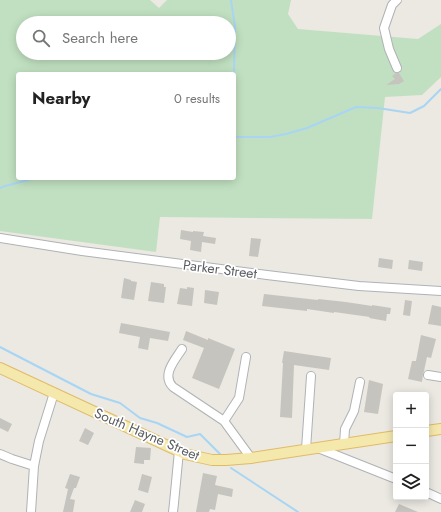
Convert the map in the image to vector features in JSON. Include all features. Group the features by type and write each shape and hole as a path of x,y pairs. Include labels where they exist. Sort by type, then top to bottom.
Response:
{"main road":[{"name":"South Hayne Street","path":"0,368 185,454 212,460 250,458 393,436"},
{"path":"429,431 441,429"}],"street":[{"path":"397,0 392,5 384,28 389,49 397,68"},
{"name":"Parker Street","path":"0,238 82,251 358,286 441,291"},
{"path":"182,349 169,371 167,377 170,384 224,421 250,458"},
{"path":"224,421 239,398 246,357"},
{"path":"428,375 441,377"},
{"path":"306,449 312,376"},
{"path":"344,444 346,429 354,410 360,382"},
{"path":"31,512 34,466 38,441 54,393"},
{"path":"318,448 393,478"},
{"path":"173,512 179,451"},
{"path":"0,454 12,460 34,466"},
{"path":"429,493 441,499"}],"green space":[{"path":"0,0 150,0 159,8 167,0 291,0 288,14 298,29 418,39 441,24 441,77 422,95 385,97 372,219 160,217 156,252 0,231"}],"building":[{"path":"399,73 404,81 399,84 386,85 395,79 392,76"},
{"path":"181,230 204,232 203,236 216,238 215,244 202,242 201,252 190,250 191,241 180,239"},
{"path":"251,238 261,239 258,257 249,256"},
{"path":"379,258 393,260 392,269 378,267"},
{"path":"409,260 423,262 422,271 408,269"},
{"path":"124,278 137,282 134,300 121,298"},
{"path":"151,282 164,284 164,287 166,287 164,303 148,301"},
{"path":"187,287 194,288 192,306 177,304 180,288 187,289"},
{"path":"205,290 219,292 217,305 204,303"},
{"path":"264,294 391,308 390,314 387,314 386,321 369,318 370,317 334,312 307,309 307,311 262,306"},
{"path":"405,300 412,301 410,316 403,315"},
{"path":"432,305 441,307 441,326 428,324"},
{"path":"121,323 170,332 168,341 150,338 148,350 138,348 140,337 119,333"},
{"path":"186,331 235,349 219,389 192,378 204,348 183,340"},
{"path":"421,335 436,339 431,358 427,357 422,382 408,379 412,361 416,361"},
{"path":"284,351 331,358 329,370 294,365 292,418 280,417 282,363"},
{"path":"369,380 383,384 378,414 364,412"},
{"path":"0,418 12,424 8,432 0,428"},
{"path":"85,428 94,433 88,445 79,441"},
{"path":"136,447 151,448 150,460 144,460 144,464 134,463"},
{"path":"203,473 217,476 215,485 233,489 232,497 218,494 215,510 210,509 209,512 196,512"},
{"path":"70,474 80,477 70,499 75,500 73,512 63,512 68,489 65,488"},
{"path":"142,474 152,477 148,493 138,490"},
{"path":"135,500 145,504 142,512 130,512"},
{"path":"399,504 418,512 395,512"}],"waterway":[{"path":"231,0 233,16"},
{"path":"234,60 234,72"},
{"path":"236,137 270,137 286,134 307,128 356,107 378,108 410,113 424,106 441,89"},
{"path":"0,188 28,180"},
{"path":"0,347 91,394 120,403 140,418 157,423 187,437 200,434 220,454"},
{"path":"231,468 298,512"}]}
